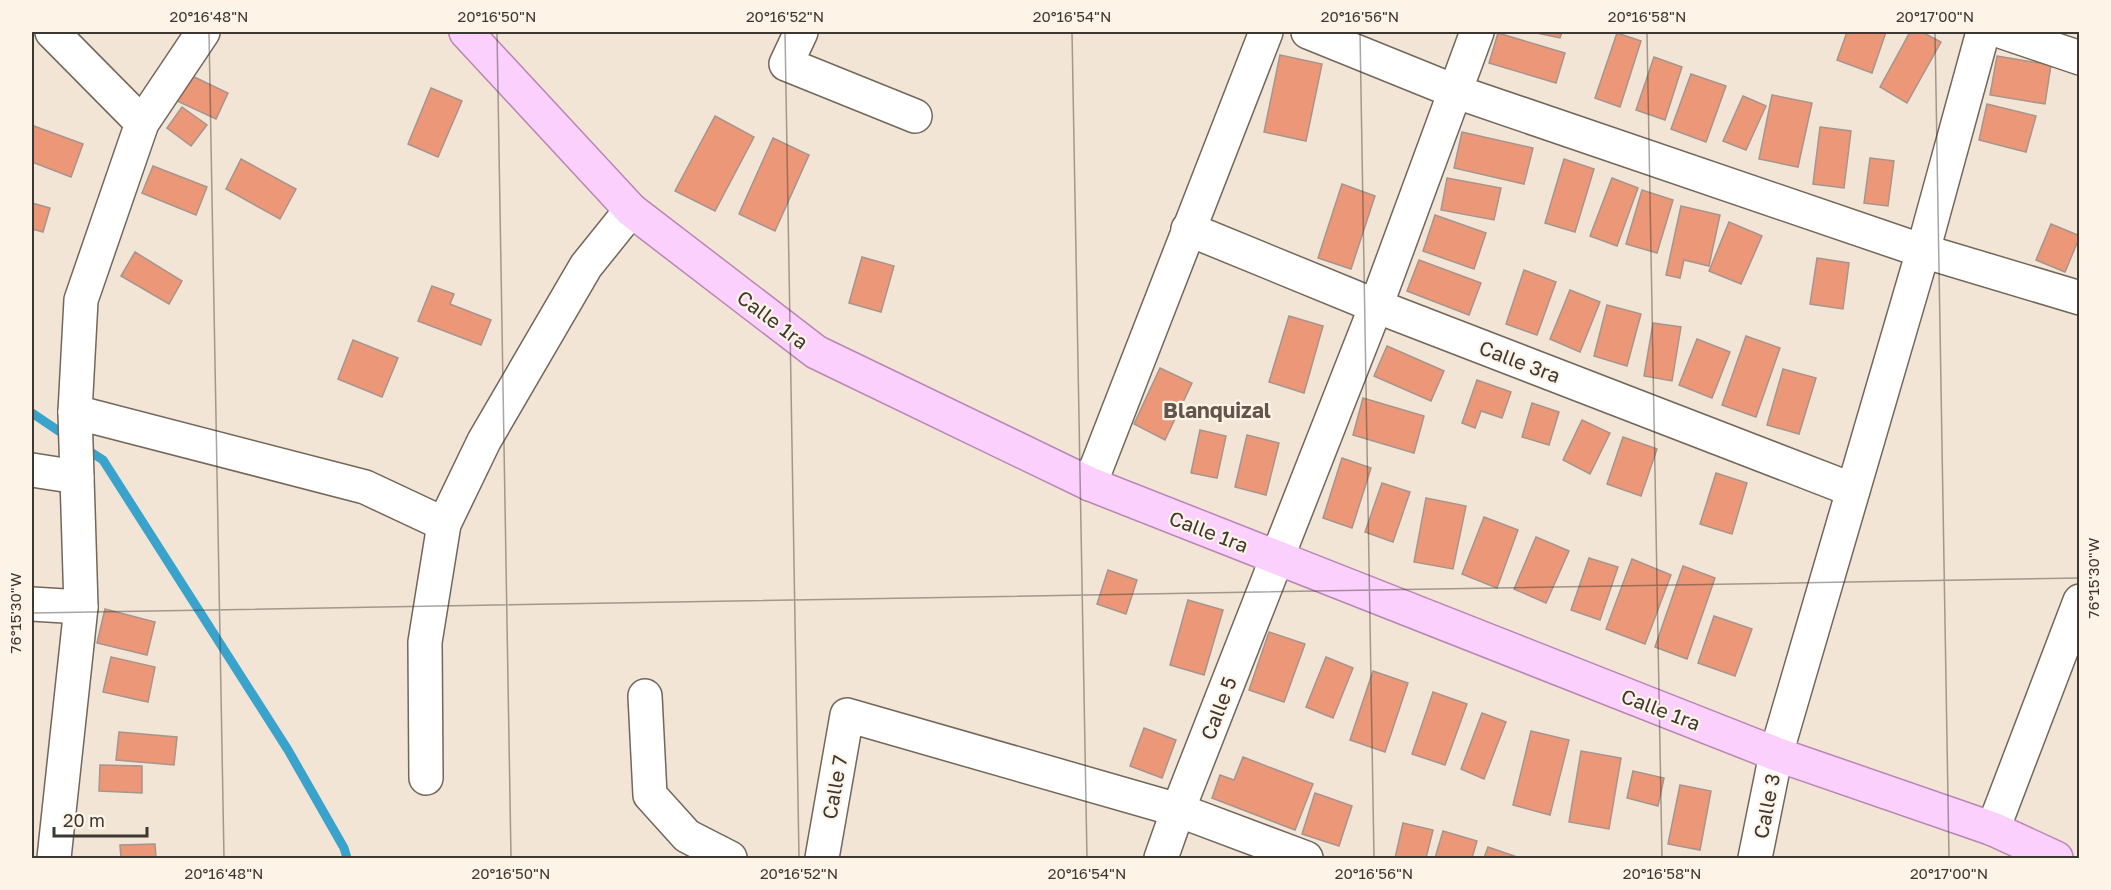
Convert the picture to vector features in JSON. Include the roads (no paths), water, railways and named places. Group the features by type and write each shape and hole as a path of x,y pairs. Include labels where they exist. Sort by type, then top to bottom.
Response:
{"main road":[{"name":"Calle 1ra","path":"466,32 631,210 816,352 1090,484 1776,754 1993,829 2055,858"}],"street":[{"path":"52,32 142,123"},
{"path":"54,858 81,607 75,412 81,300 142,123 203,32"},
{"path":"801,32 786,64 915,116"},
{"path":"1090,484 1266,32"},
{"path":"1308,32 1454,91 1923,251 2079,298"},
{"name":"Calle 5","path":"1161,858 1376,306 1477,32"},
{"name":"Calle 3","path":"1755,858 1776,754 1923,251 1983,32"},
{"path":"2003,32 2079,58"},
{"path":"426,778 425,642 444,524 484,441 586,266 631,210"},
{"name":"Calle 3ra","path":"1188,229 1376,306 1853,490"},
{"path":"75,412 365,487 444,524"},
{"path":"32,470 77,477"},
{"path":"1993,829 2079,601"},
{"path":"32,604 81,607"},
{"path":"645,696 650,795 687,836 730,858"},
{"name":"Calle 7","path":"822,858 847,715 1178,810"},
{"path":"1178,810 1306,858"}],"waterway":[{"path":"32,413 69,438"},
{"path":"83,447 103,460 288,750 344,848 347,858"}],"district":[{"name":"Blanquizal","path":"1217,410"}]}
